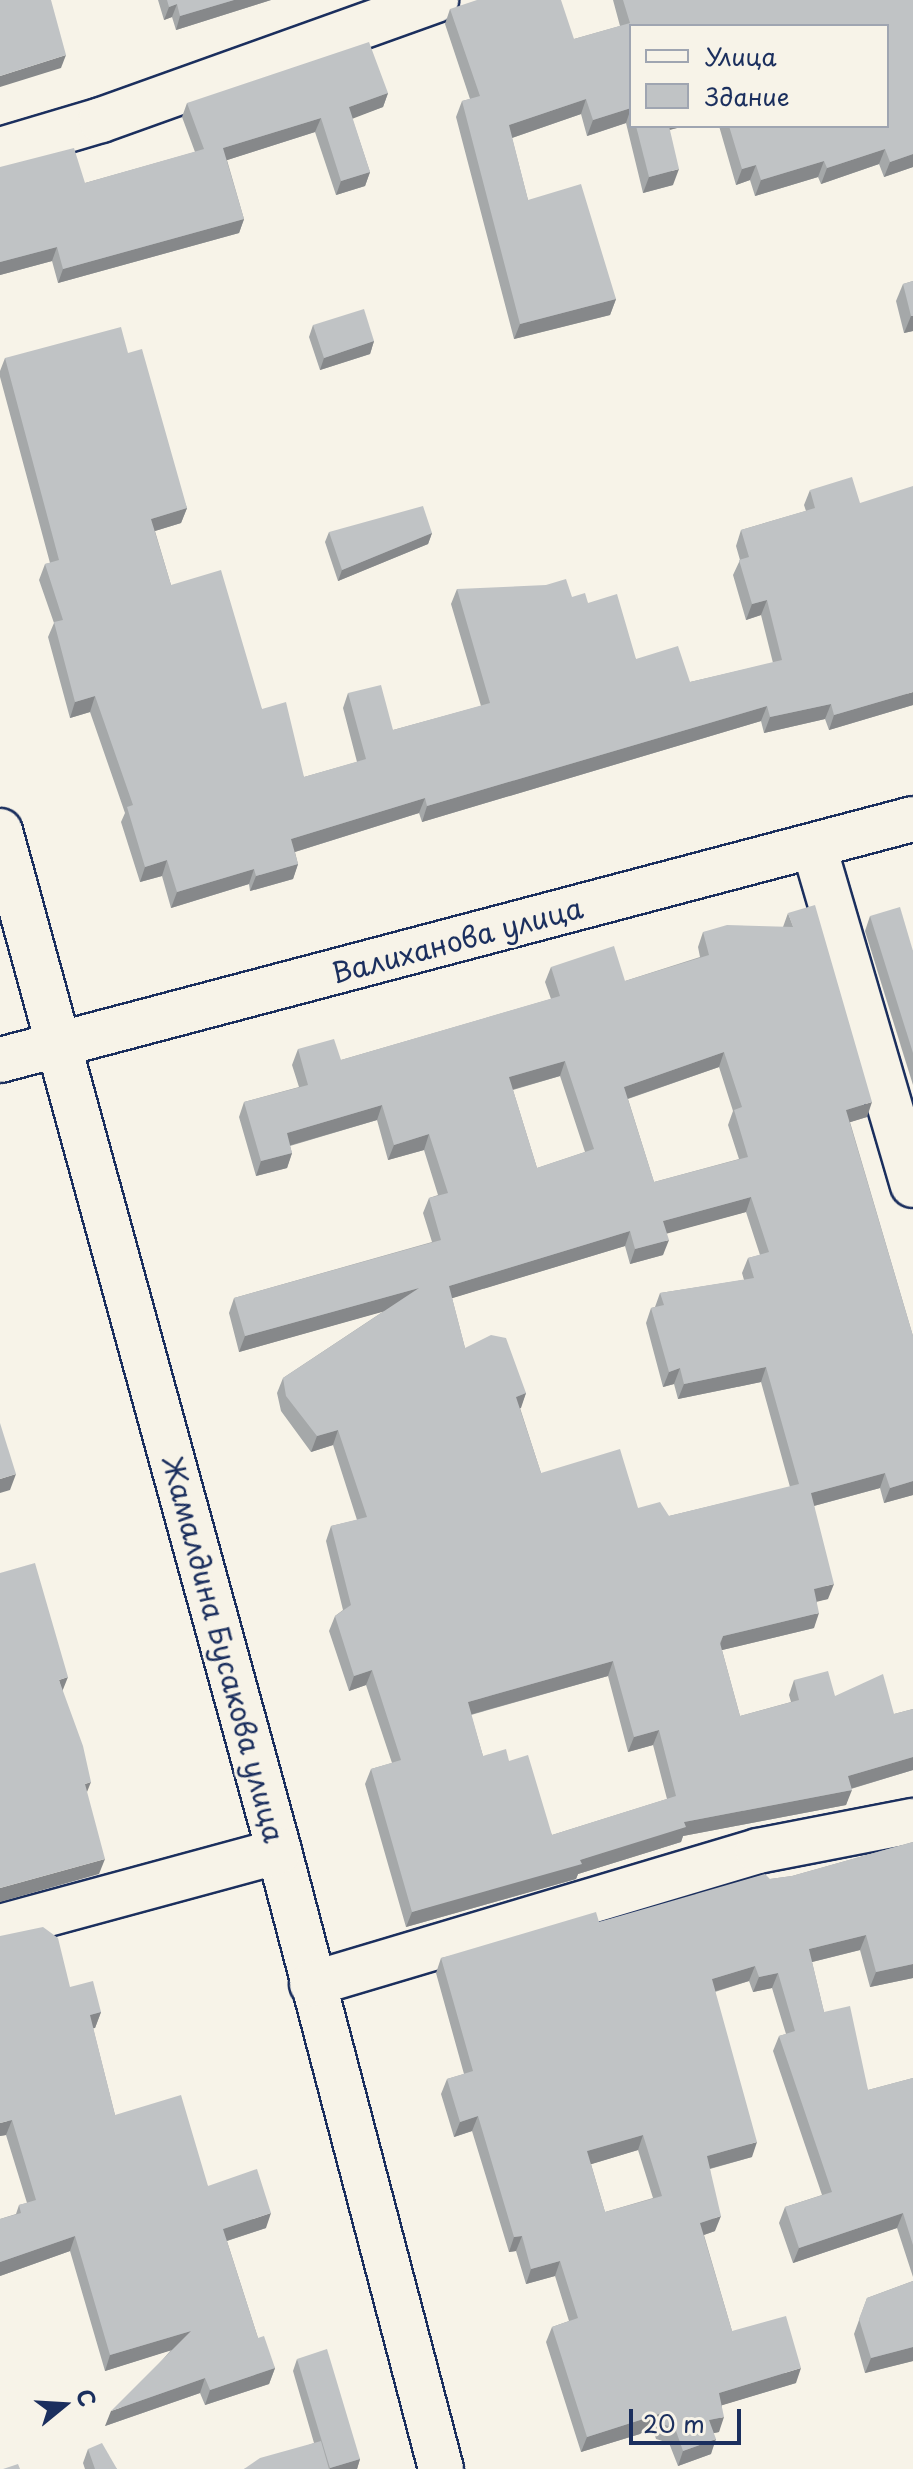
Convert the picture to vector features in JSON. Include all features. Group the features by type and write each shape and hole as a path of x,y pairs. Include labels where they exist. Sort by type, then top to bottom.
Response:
{"street":[{"path":"0,150 101,120 436,0"},
{"name":"Валиханова улица","path":"0,1060 913,819"},
{"name":"Жамалдина Бусакова улица","path":"0,831 61,1044 279,1851 441,2469"},
{"path":"814,847 913,1185"},
{"path":"312,1984 758,1851 913,1821"},
{"path":"0,1927 279,1851"}],"building":[{"path":"0,0 51,0 66,55 0,76"},
{"path":"167,0 234,0 180,16 177,4 169,7"},
{"path":"477,0 561,0 574,39 630,23 623,0 913,0 913,154 890,162 885,149 827,168 824,161 761,180 756,165 742,169 730,128 889,128 889,24 629,24 629,109 593,120 586,99 509,125 528,200 581,184 616,299 520,324 462,101 480,96 450,9"},
{"path":"369,42 388,93 349,107 370,172 341,181 321,118 223,148 244,219 63,269 57,247 0,262 0,167 74,148 85,183 204,149 187,103"},
{"path":"637,128 669,128 679,169 649,177"},
{"path":"913,281 913,316 911,316 903,284"},
{"path":"364,309 374,341 324,358 313,325"},
{"path":"121,327 128,353 142,349 187,508 151,519 171,585 221,570 262,709 286,702 304,777 366,759 348,693 381,685 393,730 490,703 457,589 546,585 566,579 572,597 585,593 588,603 617,594 636,659 678,646 690,682 782,660 767,600 752,604 739,560 749,557 741,530 815,508 810,490 852,477 860,503 913,486 913,692 834,715 831,704 770,717 767,706 427,806 425,798 291,839 298,864 256,876 254,869 177,892 167,860 145,867 127,807 133,805 95,696 75,702 54,622 63,620 45,564 59,560 5,358"},
{"path":"423,506 432,533 342,570 329,532"},
{"path":"815,905 872,1102 846,1110 913,1336 913,1481 890,1488 885,1473 811,1493 834,1584 814,1589 819,1613 723,1636 720,1643 740,1716 799,1700 794,1680 828,1671 835,1696 883,1674 894,1714 913,1709 913,1757 848,1776 852,1790 684,1822 686,1827 580,1860 582,1864 412,1912 371,1769 401,1760 372,1670 354,1676 335,1616 351,1605 331,1526 367,1517 338,1430 317,1436 286,1396 283,1378 419,1288 245,1336 234,1298 441,1240 429,1198 448,1193 429,1134 394,1145 382,1105 287,1133 292,1153 261,1161 244,1102 308,1085 298,1049 334,1039 341,1060 560,996 551,967 614,946 625,981 709,955 703,932 727,925 793,927 788,913","holes":["724,1052 742,1107 734,1110 748,1157 654,1182 624,1087","565,1061 594,1149 537,1168 509,1077","751,1197 769,1252 748,1258 754,1278 660,1293 664,1305 651,1308 669,1372 680,1368 684,1384 766,1367 799,1484 669,1516 660,1502 638,1508 620,1449 541,1473 516,1397 526,1393 506,1338 491,1335 465,1348 449,1286 630,1231 635,1249 669,1240 663,1221","613,1661 634,1737 659,1730 676,1796 552,1835 528,1755 509,1761 506,1749 483,1756 468,1702"]},
{"path":"900,907 913,951 913,1053 870,916"},
{"path":"0,1423 16,1474 0,1479"},
{"path":"35,1563 68,1677 59,1680 83,1746 91,1782 85,1784 105,1859 0,1888 0,1573"},
{"path":"913,1842 913,1964 876,1972 866,1935 809,1949 824,2012 850,2006 868,2090 913,2078 913,2245 903,2213 799,2248 785,2207 832,2192 779,2036 795,2031 778,1973 759,1977 755,1966 712,1979 757,2142 707,2156 721,2216 700,2223 732,2331 786,2316 801,2368 719,2393 724,2417 709,2420 716,2439 683,2451 675,2428 662,2424 659,2414 587,2437 552,2327 578,2318 560,2261 531,2269 522,2236 514,2237 478,2116 460,2122 447,2079 473,2071 441,1958 596,1912 599,1922 765,1874 770,1879 792,1876","holes":["643,2135 662,2196 605,2212 587,2151"]},
{"path":"43,1927 58,1938 70,1987 93,1981 101,2012 90,2015 115,2115 181,2095 208,2186 257,2169 271,2213 223,2229 258,2338 264,2336 275,2368 210,2390 205,2378 111,2411 191,2331 110,2355 75,2236 0,2262 0,2219 21,2213 19,2205 36,2200 12,2120 0,2123 0,1936"},
{"path":"913,2281 913,2347 871,2358 859,2319 867,2298"},
{"path":"327,2349 360,2459 330,2468 297,2359"},
{"path":"321,2441 329,2469 244,2469 260,2458"},
{"path":"102,2443 117,2469 95,2469 88,2449"},
{"path":"18,2464 20,2469 3,2469"}]}
